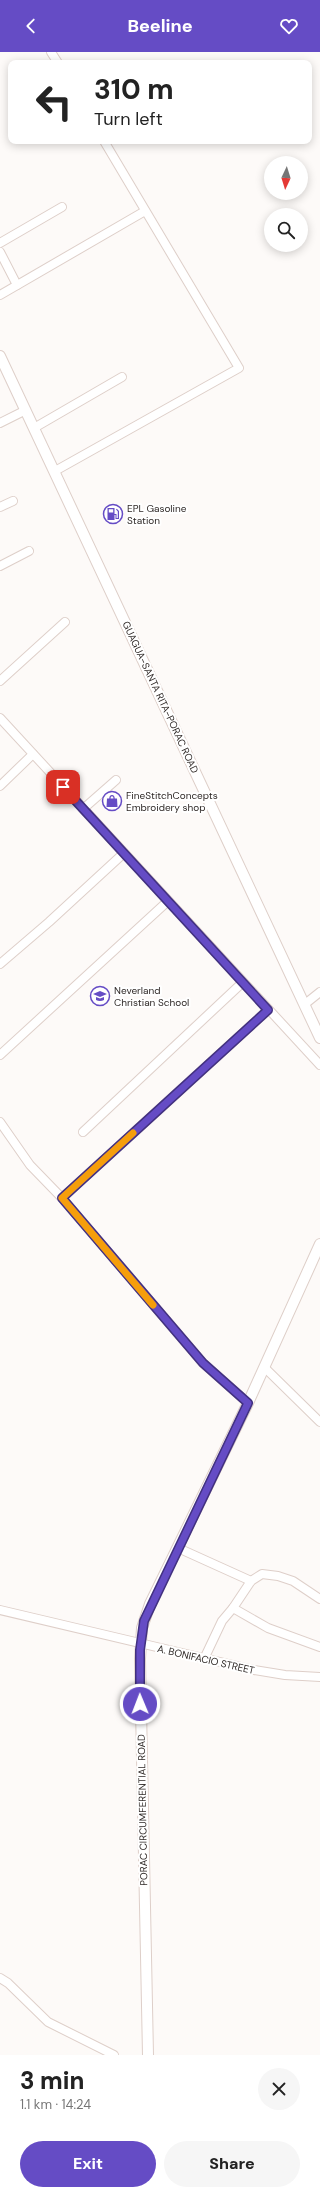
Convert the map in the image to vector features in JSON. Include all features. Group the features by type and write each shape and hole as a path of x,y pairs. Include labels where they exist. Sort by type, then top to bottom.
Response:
{"main road":[{"name":"GUAGUA-SANTA RITA-PORAC ROAD","path":"0,356 320,1038"},
{"name":"PORAC CIRCUMFERENTIAL ROAD","path":"148,2055 140,1643 144,1621 150,1604 248,1403 320,1244"}],"street":[{"path":"55,472 239,368 106,144"},
{"path":"0,243 62,207"},
{"path":"0,295 145,211"},
{"path":"0,252 17,285"},
{"path":"34,428 86,396 122,377"},
{"path":"0,423 26,410"},
{"path":"0,507 13,501"},
{"path":"0,566 29,551"},
{"path":"0,681 65,622"},
{"path":"0,718 320,1065"},
{"path":"0,786 33,754"},
{"path":"83,809 116,780"},
{"path":"0,964 124,854"},
{"path":"0,1055 168,901"},
{"path":"83,1132 242,982"},
{"path":"305,1004 320,992"},
{"path":"62,1198 268,1010"},
{"path":"0,1122 30,1165 62,1198 203,1363 248,1403"},
{"path":"264,1367 320,1422"},
{"path":"178,1548 251,1580"},
{"path":"204,1659 222,1620 234,1608 251,1580 262,1574 278,1576 293,1581 320,1599"},
{"path":"234,1608 268,1628 320,1647"},
{"name":"A. BONIFACIO STREET","path":"0,1610 204,1659 285,1675 320,1677"},
{"path":"0,1978 8,1983 48,2022 114,2055"}],"slow traffic":[{"path":"133,1133 62,1198 153,1305"}],"place":[{"name":"EPL Gasoline Station","path":"113,514"},
{"name":"FineStitchConcepts Embroidery shop","path":"112,801"},
{"name":"Neverland Christian School","path":"100,996"}],"route":[{"path":"63,787 268,1010 62,1198 203,1363 248,1403 150,1604 141,1634 140,1704"}]}
